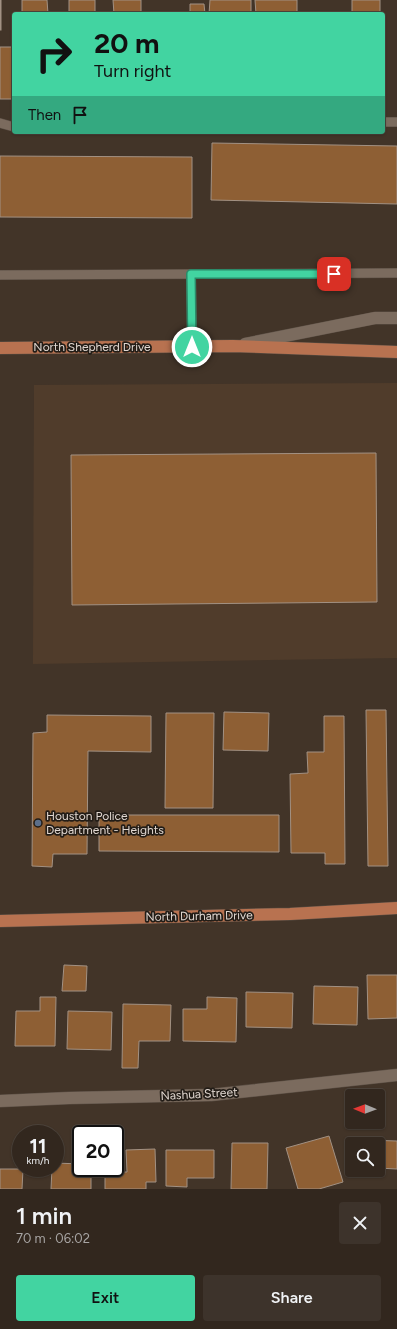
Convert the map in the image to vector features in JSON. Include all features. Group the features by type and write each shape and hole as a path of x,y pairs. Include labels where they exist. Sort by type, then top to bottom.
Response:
{"main road":[{"name":"North Shepherd Drive","path":"0,348 233,346 397,352"},
{"name":"North Durham Drive","path":"0,921 290,914 397,908"}],"street":[{"name":"North Shepherd Drive","path":"233,346 374,318 397,318"},
{"name":"Nashua Street","path":"0,1101 211,1095 397,1075"}],"lane":[{"path":"385,122 397,122"},
{"path":"0,123 12,126"},
{"path":"0,274 397,273"},
{"path":"191,274 192,347"}],"shaded area":[{"path":"397,383 397,658 33,664 34,385"}],"building":[{"path":"1,0 1,30 0,30"},
{"path":"22,0 47,0 48,12 22,12"},
{"path":"69,0 95,0 95,12 69,12"},
{"path":"113,0 141,0 141,12 114,12"},
{"path":"210,0 251,0 251,12 209,12"},
{"path":"255,0 297,0 297,12 256,12"},
{"path":"352,0 380,0 380,12 352,12"},
{"path":"190,4 204,4 205,12 190,12"},
{"path":"0,47 12,47 12,99 0,99"},
{"path":"212,143 397,146 397,204 211,200"},
{"path":"0,156 192,157 192,218 0,217"},
{"path":"376,453 377,602 72,605 71,455"},
{"path":"366,710 386,710 388,866 368,866"},
{"path":"224,712 269,713 268,751 223,750"},
{"path":"166,713 214,713 213,808 165,808"},
{"path":"47,715 151,716 151,752 88,751 87,854 53,854 52,867 32,866 33,733 47,732"},
{"path":"324,716 344,716 345,864 325,864 325,853 291,853 290,774 308,773 307,752 324,752"},
{"path":"99,815 279,815 279,852 99,851"},
{"path":"64,965 87,966 86,991 62,991"},
{"path":"367,975 397,975 397,1018 368,1019"},
{"path":"314,986 358,987 357,1025 313,1024"},
{"path":"246,992 293,993 292,1028 246,1027"},
{"path":"40,997 56,997 55,1046 15,1046 16,1011 40,1011"},
{"path":"207,997 237,998 236,1042 183,1041 183,1009 207,1009"},
{"path":"123,1004 171,1005 170,1041 139,1041 138,1068 122,1068"},
{"path":"68,1011 112,1012 111,1050 67,1049"},
{"path":"329,1136 343,1182 319,1189 298,1189 286,1148"},
{"path":"385,1141 397,1141 397,1169 385,1168"},
{"path":"232,1143 268,1143 267,1189 231,1189"},
{"path":"155,1149 156,1182 146,1182 146,1189 105,1189 105,1177 124,1177 124,1172 127,1172 126,1150"},
{"path":"166,1150 214,1150 214,1178 187,1178 187,1187 166,1186"},
{"path":"64,1163 72,1164 72,1177 91,1177 91,1189 51,1189 52,1177 64,1177"},
{"path":"0,1169 12,1169 12,1177 23,1177 22,1189 0,1189"}],"place":[{"name":"Houston Police Department - Heights","path":"38,823"}],"route":[{"path":"192,347 191,274 334,274"}]}
